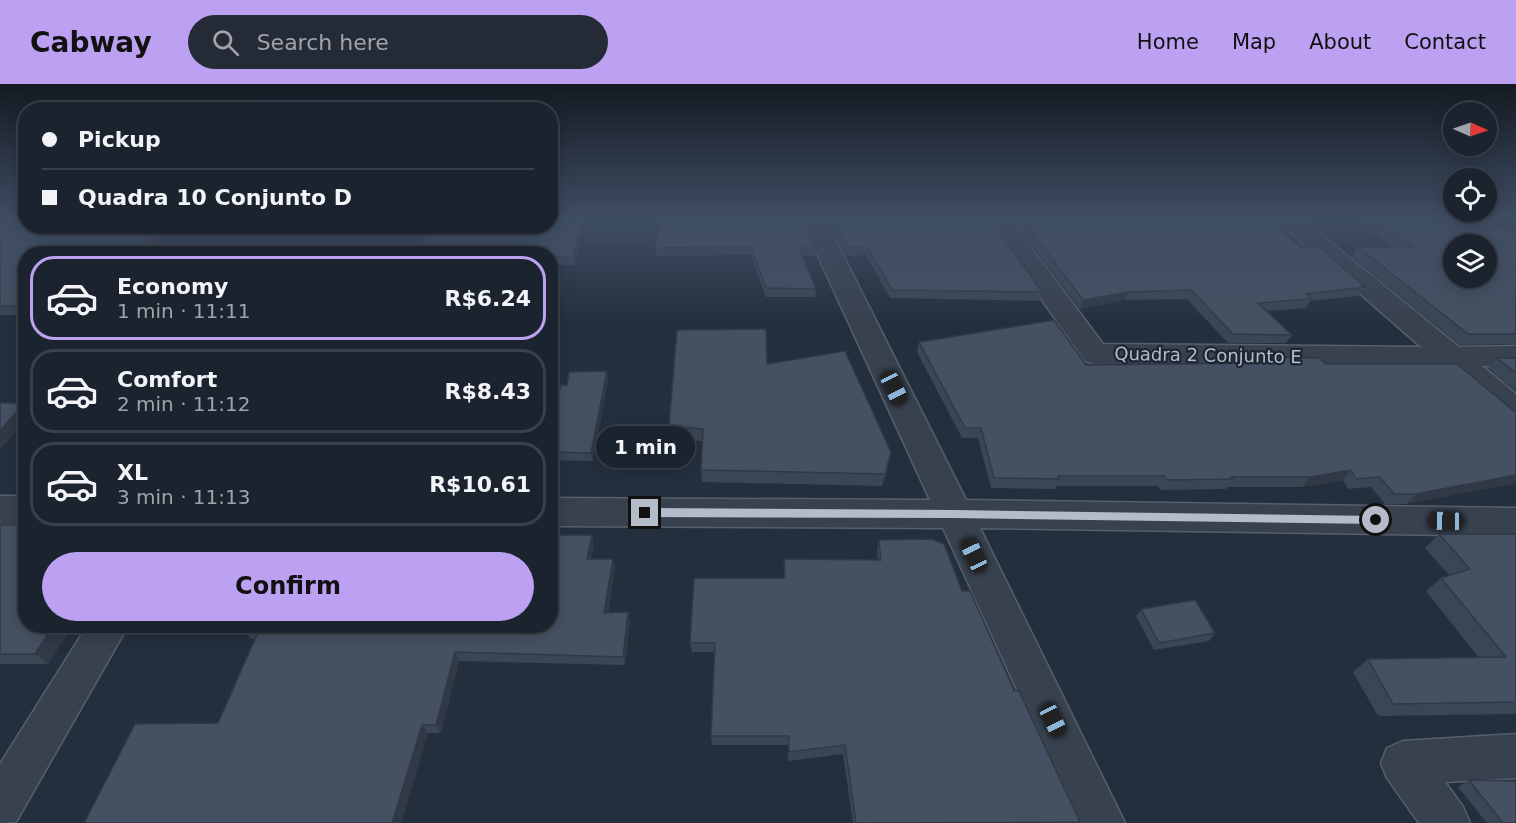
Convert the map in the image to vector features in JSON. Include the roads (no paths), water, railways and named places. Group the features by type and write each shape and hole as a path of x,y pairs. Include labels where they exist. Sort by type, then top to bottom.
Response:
{"street":[{"path":"829,253 1102,823"},
{"name":"Quadra 2 Conjunto E","path":"1022,253 1095,354 1516,356"},
{"path":"1328,253 1516,411"},
{"path":"0,510 18,510"},
{"path":"558,512 954,514 1516,522"},
{"path":"0,806 104,633"},
{"path":"1447,823 1403,763 1516,756"}]}
